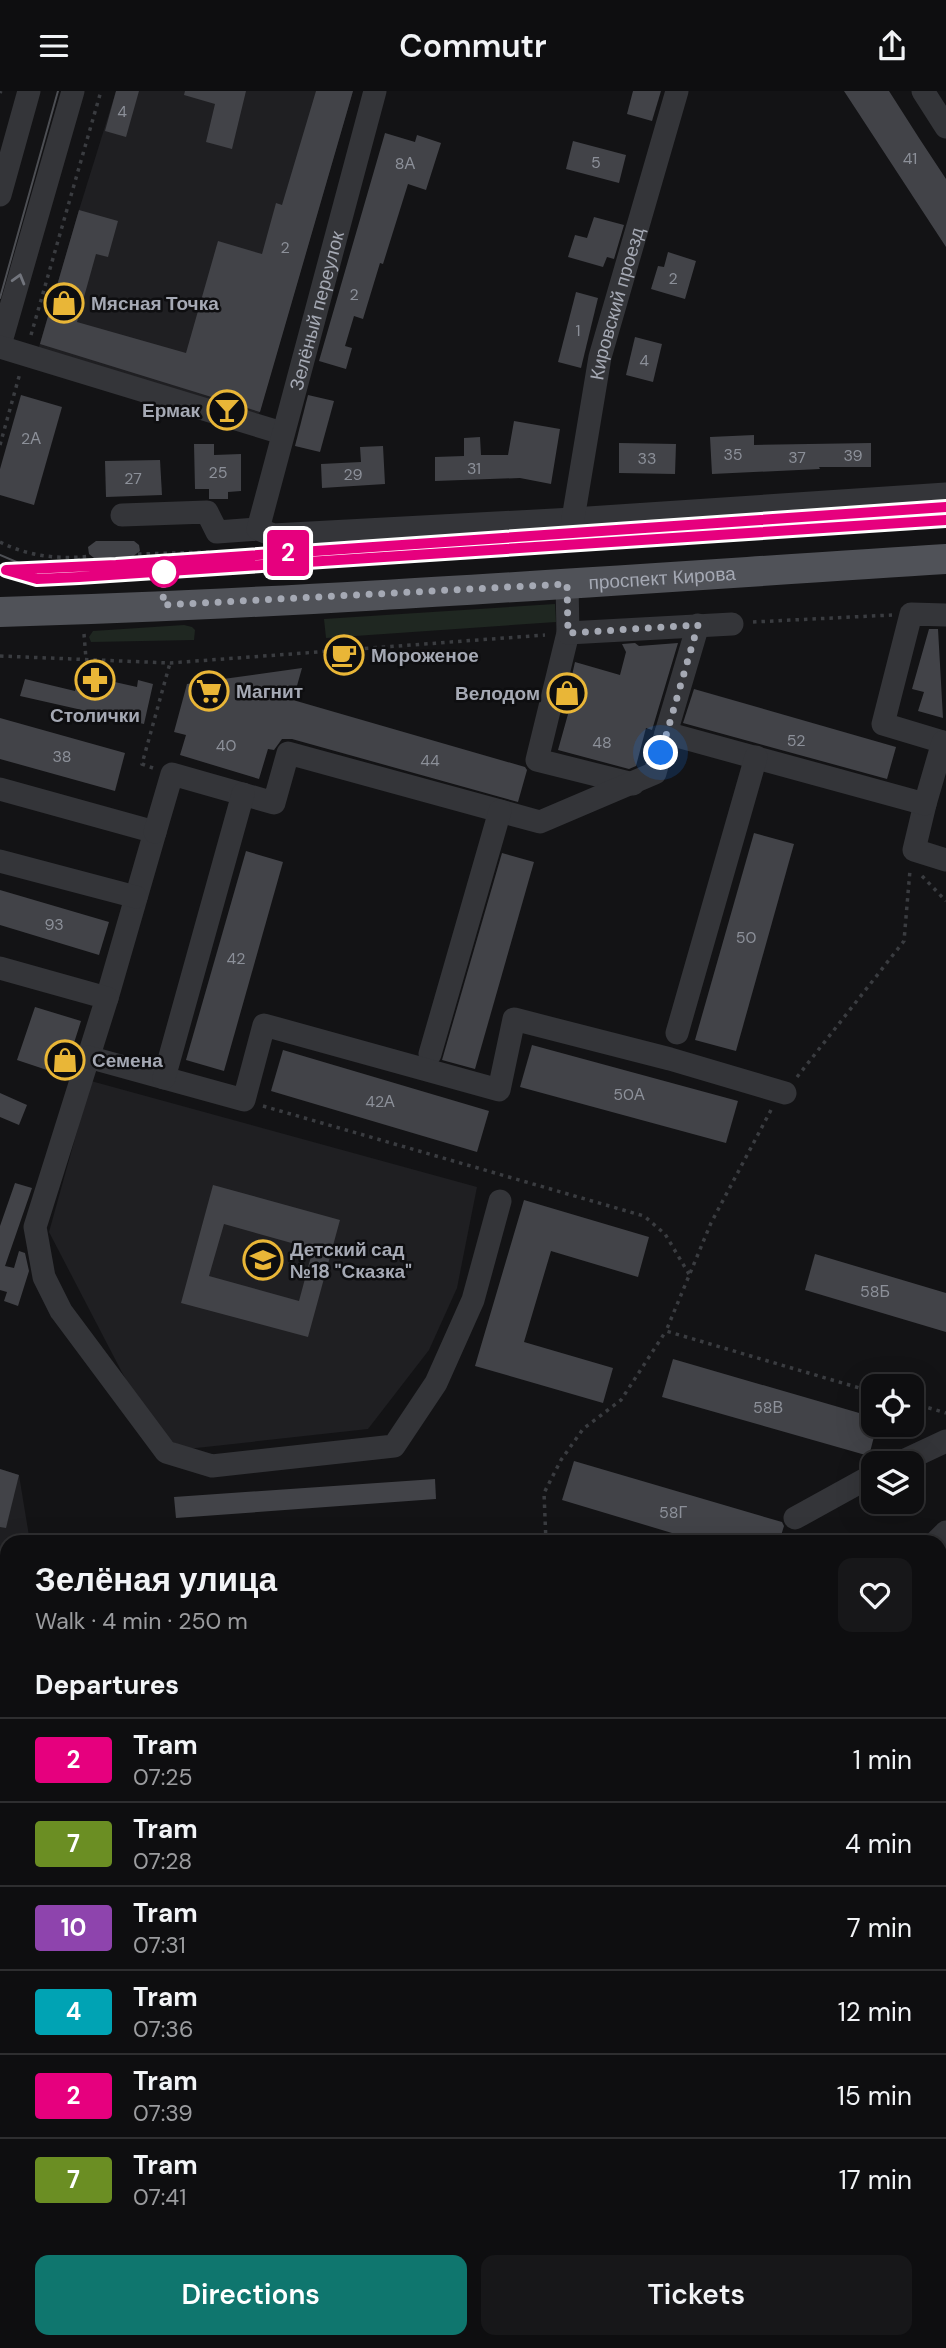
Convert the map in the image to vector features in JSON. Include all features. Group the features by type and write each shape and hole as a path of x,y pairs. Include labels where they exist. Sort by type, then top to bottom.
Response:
{"main road":[{"name":"проспект Кирова","path":"0,612 567,584 946,559"}],"street":[{"path":"0,195 30,91"},
{"path":"73,91 0,346 282,433"},
{"name":"Зелёный переулок","path":"258,530 375,91"},
{"name":"Кировский проезд","path":"573,519 600,357 677,91"},
{"path":"923,91 946,127"},
{"path":"122,515 207,512 217,532 258,530 273,535 573,519 946,494"},
{"path":"567,584 568,633 537,759 633,784"},
{"path":"946,615 911,614 883,723 944,743 914,851 946,860"},
{"path":"568,633 732,624"},
{"path":"500,1201 473,1300 436,1383 394,1446 212,1466 166,1452 61,1311 44,1277 34,1227 107,998 172,773 274,803 288,753 540,822 655,773 698,625"},
{"path":"666,733 925,804"},
{"path":"677,1033 755,757"},
{"path":"0,789 155,832"},
{"path":"164,1078 243,794"},
{"path":"430,1053 500,811"},
{"path":"0,861 136,897"},
{"path":"0,968 107,998"},
{"path":"88,1057 244,1100 264,1025 499,1090 514,1019 670,1059 785,1093"},
{"path":"924,1451 946,1441"},
{"path":"795,1518 861,1482"}],"path":[{"path":"0,445 101,91"},
{"path":"0,542 10,548 44,556 91,556"},
{"path":"138,554 211,552"},
{"path":"732,624 911,614"},
{"path":"0,656 170,663 568,633"},
{"path":"170,663 142,765 172,773"},
{"path":"546,1535 544,1493 561,1460 583,1429 621,1400 666,1331 711,1223 767,1115 904,941 911,864 946,901"},
{"path":"244,1100 644,1216 665,1234 690,1275"},
{"path":"666,1331 861,1388"},
{"path":"924,1407 946,1413"}],"shaded area":[{"path":"116,91 353,91 259,414 38,350"},
{"path":"555,604 556,622 326,638 324,619"},
{"path":"184,625 195,630 194,640 91,642 89,637 93,631"},
{"name":"Детский сад №18 \"Сказка\"","path":"91,1081 477,1187 457,1288 429,1350 368,1429 187,1449 153,1432 49,1232"},
{"path":"0,1469 19,1475 29,1535 0,1535"}],"building":[{"path":"116,91 139,91 126,137 105,131"},
{"path":"185,91 246,91 232,149 206,142 215,104 184,95"},
{"path":"316,91 353,91 260,412 40,344 79,210 118,221 108,257 96,254 77,322 186,353 218,241 262,254 276,203 282,205"},
{"path":"633,91 661,91 652,121 627,114"},
{"path":"844,91 889,91 946,179 946,247"},
{"path":"385,133 415,142 417,135 441,143 426,190 408,184 363,319 354,316 345,346 352,348 346,369 319,361"},
{"path":"573,141 626,155 619,183 566,169"},
{"path":"594,217 624,225 614,259 607,257 603,267 568,257 575,235 587,238"},
{"path":"668,252 696,261 685,299 651,289 658,266 664,267"},
{"path":"576,292 598,298 581,368 558,362"},
{"path":"635,337 662,344 653,382 626,375"},
{"path":"21,395 62,407 34,505 0,495 0,469"},
{"path":"308,395 334,401 320,452 295,446"},
{"path":"514,421 560,429 551,484 520,478 435,481 435,457 464,456 464,438 480,437 481,455 508,455"},
{"path":"754,435 754,445 871,443 871,467 819,467 820,469 712,474 710,437"},
{"path":"619,443 676,444 675,474 619,473"},
{"path":"194,444 214,444 214,455 241,454 241,491 228,492 228,499 209,499 209,489 195,489"},
{"path":"383,446 385,484 322,488 321,464 361,462 360,447"},
{"path":"160,460 162,495 106,497 105,461"},
{"path":"96,541 134,541 139,545 140,551 132,557 94,558 89,554 88,547"},
{"path":"929,629 938,629 943,718 918,711 924,692 912,689"},
{"path":"635,643 639,646 678,643 652,730 646,728 636,766 629,769 558,750 570,707 565,706 575,662 620,675 626,652 622,644"},
{"path":"302,668 293,700 525,767 527,770 518,802 292,739 282,739 274,750 268,749 259,779 180,755 186,735 174,732 187,684"},
{"path":"79,674 137,687 138,680 153,684 144,724 20,696 25,679 75,691"},
{"path":"694,689 896,747 887,779 683,723"},
{"path":"0,718 125,753 115,791 0,759"},
{"path":"754,833 794,844 736,1051 695,1040"},
{"path":"246,851 283,862 224,1071 186,1060"},
{"path":"502,853 534,862 475,1069 442,1060"},
{"path":"0,890 109,922 99,955 0,925"},
{"path":"35,1007 81,1021 74,1043 78,1044 68,1077 17,1060"},
{"path":"532,1045 738,1101 726,1143 520,1087"},
{"path":"283,1050 489,1111 477,1152 271,1091"},
{"path":"0,1093 27,1105 19,1125 0,1117"},
{"path":"15,1183 32,1188 5,1266 14,1268 19,1251 25,1253 29,1271 18,1306 4,1301 7,1292 0,1290 0,1226"},
{"path":"213,1185 340,1220 308,1337 181,1303","holes":["224,1224 313,1249 299,1301 209,1276"]},
{"path":"524,1200 649,1237 638,1277 551,1251 524,1342 613,1368 603,1403 475,1366"},
{"path":"815,1254 946,1293 946,1332 805,1290"},
{"path":"673,1359 861,1414 861,1437 874,1437 870,1451 861,1451 861,1454 662,1397"},
{"path":"574,1461 782,1522 784,1526 781,1535 679,1535 562,1500"},
{"path":"0,1469 19,1475 6,1528 0,1527"},
{"path":"435,1479 436,1499 176,1518 174,1497"}],"tram line":[{"path":"0,298 58,91"},
{"path":"0,570 116,565 946,507"},
{"name":"2","path":"946,507 116,565 6,570 37,579 79,577 946,520"},
{"path":"196,570 946,520"},
{"path":"0,555 26,566"}],"place":[{"name":"Мясная Точка","path":"64,303"},
{"name":"Ермак","path":"227,410"},
{"name":"Мороженое","path":"344,655"},
{"name":"Столички","path":"95,680"},
{"name":"Магнит","path":"209,691"},
{"name":"Велодом","path":"567,693"},
{"name":"Семена","path":"65,1060"},
{"name":"Детский сад №18 \"Сказка\"","path":"263,1260"}],"route":[{"path":"164,572 163,605 567,584 568,633 698,625 661,753"}]}
